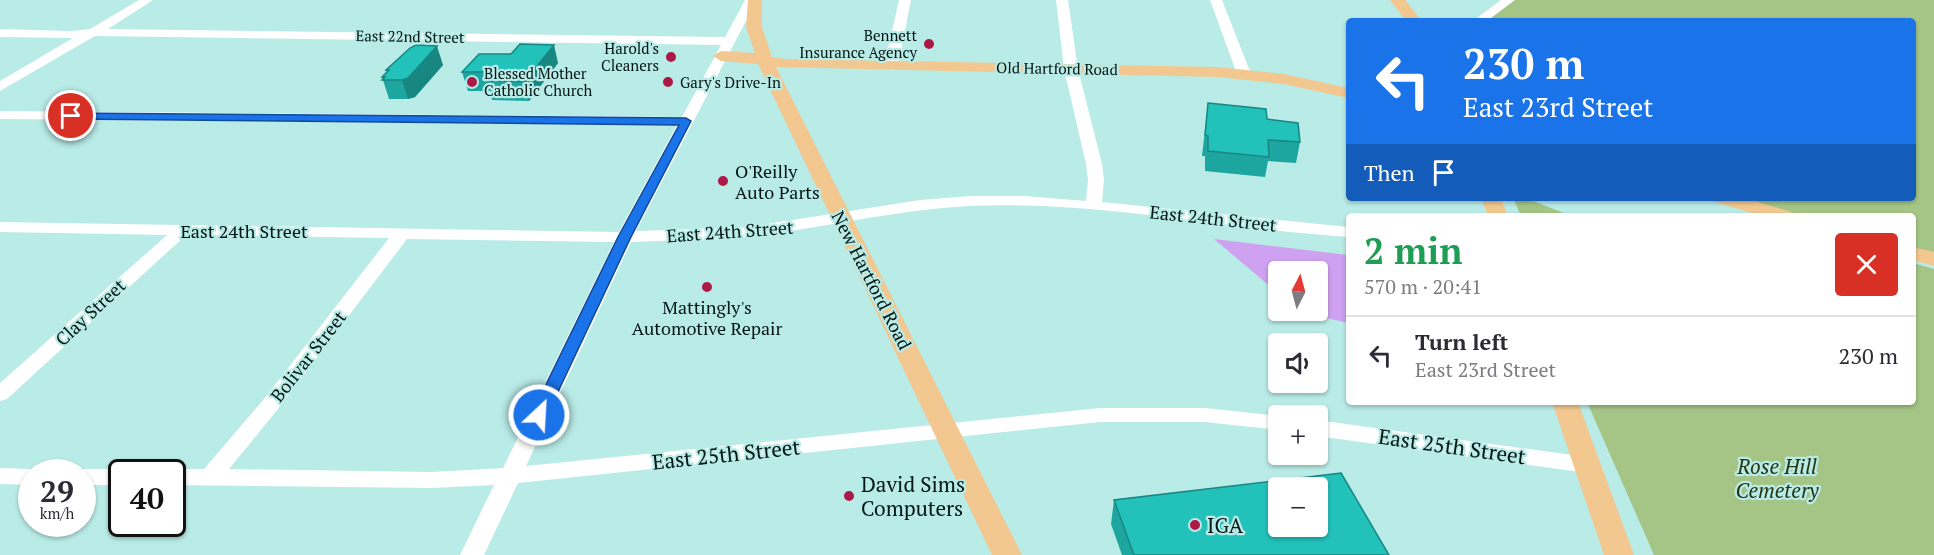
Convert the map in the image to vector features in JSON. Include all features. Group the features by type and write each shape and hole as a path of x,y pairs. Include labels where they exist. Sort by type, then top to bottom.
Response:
{"main road":[{"name":"New Hartford Road","path":"753,0 754,27 765,61 1007,555"},
{"path":"1397,0 1412,18"},
{"name":"Old Hartford Road","path":"722,53 794,64 1244,74 1284,79 1346,93"},
{"path":"1732,201 1774,213"},
{"path":"1916,254 1934,259"},
{"path":"1565,405 1620,555"}],"street":[{"path":"0,87 147,0"},
{"path":"472,555 625,237 722,53 753,0"},
{"path":"891,66 905,0"},
{"path":"1062,0 1071,69 1094,164 1096,180 1093,206"},
{"path":"1216,0 1244,74"},
{"path":"1483,18 1509,0"},
{"name":"East 22nd Street","path":"0,27 80,29 92,32"},
{"name":"East 22nd Street","path":"0,33 71,35 92,32 722,53"},
{"path":"0,115 686,121"},
{"name":"East 24th Street","path":"0,227 625,237 747,232 920,205 970,201 1025,201 1346,232"},
{"name":"Clay Street","path":"0,394 181,231"},
{"name":"Bolivar Street","path":"210,477 271,404 403,232"},
{"name":"East 25th Street","path":"186,477 431,480 510,476 1100,415 1169,413 1268,422"},
{"name":"East 25th Street","path":"1328,430 1587,465"},
{"path":"0,476 18,477"}],"green space":[{"path":"1509,0 1934,0 1934,259 1916,254 1916,213 1774,213 1732,201 1916,201 1916,18 1483,18"},
{"path":"1514,201 1533,201 1564,213 1520,213"},
{"name":"Rose Hill Cemetery","path":"1916,264 1934,269 1934,555 1654,555 1588,405 1916,405"}],"shaded area":[{"path":"1214,239 1346,255 1346,323 1328,318 1328,261 1268,261 1268,285"}],"building":[{"path":"520,44 554,45 524,82 487,81 494,72 462,72 479,54 511,54"},
{"path":"416,45 437,46 408,78 382,80 389,70 386,70"},
{"path":"1208,103 1266,109 1267,119 1298,123 1300,142 1268,140 1269,157 1208,151 1208,136 1205,135"},
{"name":"IGA","path":"1341,473 1389,555 1134,555 1114,500 1268,482 1268,537 1328,537 1328,477 1307,477"}],"place":[{"name":"Bennett Insurance Agency","path":"929,44"},
{"name":"Harold's Cleaners","path":"671,57"},
{"name":"Blessed Mother Catholic Church","path":"472,82"},
{"name":"Gary's Drive-In","path":"668,82"},
{"name":"O'Reilly Auto Parts","path":"723,181"},
{"name":"Mattingly's Automotive Repair","path":"707,287"},
{"name":"David Sims Computers","path":"849,496"},
{"name":"IGA","path":"1195,525"}],"route":[{"path":"71,116 686,121 576,334 539,415"}]}
